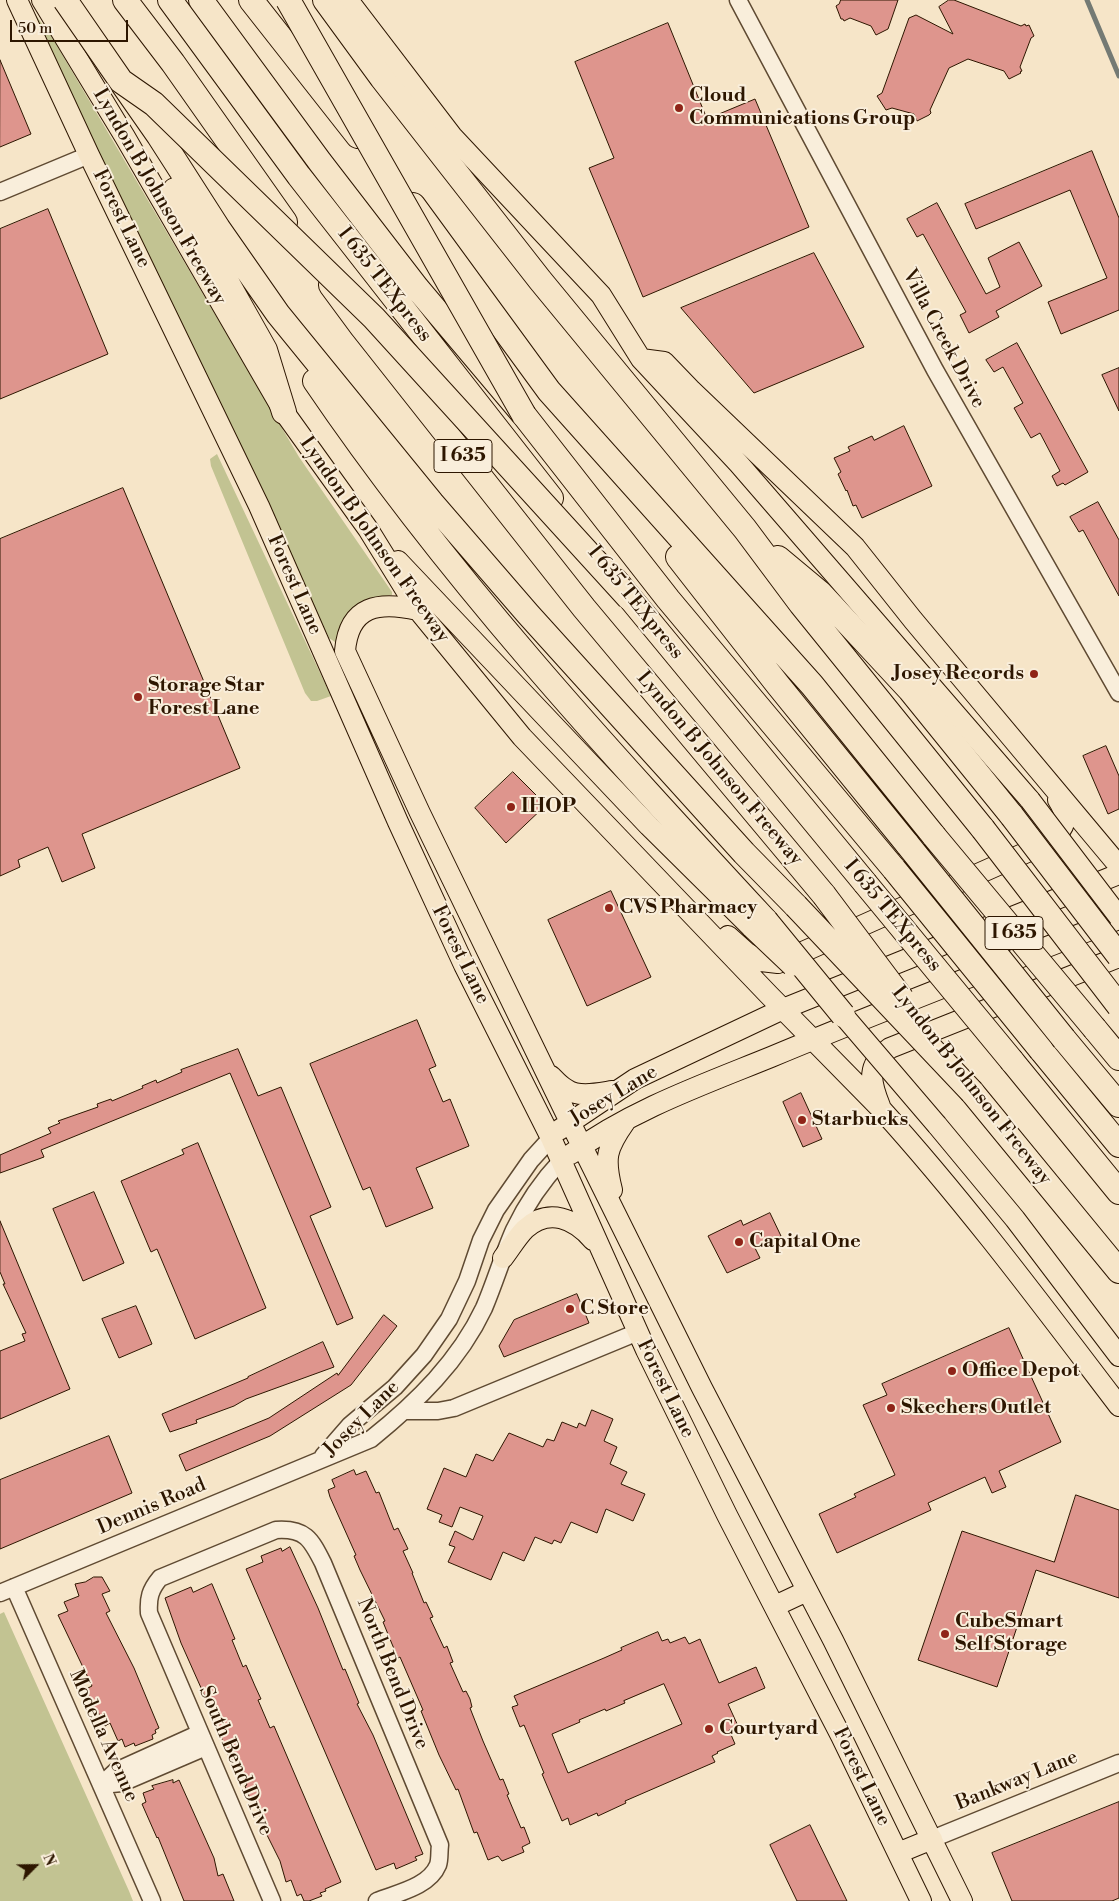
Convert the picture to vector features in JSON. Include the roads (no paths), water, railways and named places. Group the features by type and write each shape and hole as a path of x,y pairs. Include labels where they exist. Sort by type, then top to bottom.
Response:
{"highway":[{"path":"66,0 206,243 265,350 284,412"},
{"path":"66,0 159,136 218,228 278,314 432,503 528,614 744,853 972,1092"},
{"name":"Lyndon B Johnson Freeway","path":"125,0 173,63 264,193 368,335 584,608 824,895 972,1092 1119,1271"},
{"name":"I 635 TEXpress","path":"170,0 300,176 629,598 1119,1192"},
{"name":"I 635 TEXpress","path":"201,0 314,154 417,288 524,414 668,598 1119,1145"},
{"name":"I 635","path":"251,0 314,82 422,216 549,391 812,685 934,836 1119,1058"},
{"path":"288,0 524,414"},
{"path":"325,0 382,78 540,280 696,472 745,529 802,604 983,829 1119,1006"},
{"path":"121,81 154,104 374,318 629,598"},
{"path":"278,314 299,358 354,439 414,520 507,633 589,728 759,924 843,1015"},
{"path":"549,391 778,685 1119,1105"},
{"path":"745,529 826,600 910,690 1012,816 1119,956"}],"main road":[{"name":"Forest Lane","path":"17,0 259,506 398,822 446,926 551,1138 638,1332 921,1901"},
{"name":"Lyndon B Johnson Freeway","path":"42,0 284,412 368,529 418,610 522,737 690,914 916,1147 1005,1258 1119,1406"},
{"path":"348,0 452,136 600,295 641,360 739,464 1030,800 1119,918"},
{"path":"641,360 664,362 855,547 1044,779 1119,866"},
{"path":"368,529 649,826 759,924"},
{"name":"Forest Lane","path":"418,610 384,605 371,608 352,624 346,637 345,651 420,813 620,1224 932,1838 962,1901"},
{"path":"344,698 362,691"},
{"path":"690,914 718,925 747,953 760,961 778,963 1052,841 1064,828 1066,818 1063,807 1044,779"},
{"name":"Josey Lane","path":"551,1138 570,1122 635,1079 783,1009 1119,874"},
{"name":"Josey Lane","path":"561,1161 582,1146 646,1109 812,1040 1119,918"},
{"path":"881,1109 874,1090 872,1076 878,1056 890,1048 1119,956"},
{"path":"843,1015 1015,1219 1119,1356"},
{"path":"545,1070 565,1089 571,1092 592,1093 618,1090"},
{"path":"620,1224 607,1168 607,1156 611,1145 628,1119"},
{"path":"503,1258 524,1230 537,1220 552,1217 570,1221 586,1231 599,1247"},
{"path":"672,1402 702,1388"},
{"path":"775,1606 806,1591"},
{"path":"898,1853 932,1838"}],"street":[{"name":"Villa Creek Drive","path":"738,0 935,370 1119,693"},
{"path":"0,192 90,155"},
{"name":"Josey Lane","path":"320,1459 350,1425 395,1387 424,1355 449,1318 460,1297 481,1240 496,1210 530,1160 551,1138"},
{"name":"Josey Lane","path":"320,1459 371,1439 405,1411 441,1374 461,1347 484,1308 514,1230 544,1181 561,1161"},
{"path":"405,1411 438,1411 454,1408 638,1332"},
{"path":"439,1333 461,1347"},
{"name":"Dennis Road","path":"7,1590 320,1459"},
{"name":"South Bend Drive","path":"272,1901 149,1613 148,1602 152,1588 160,1578 276,1530 290,1529 303,1533"},
{"name":"North Bend Drive","path":"303,1533 314,1544 323,1562 440,1845 438,1863 433,1874 423,1883 377,1901"},
{"name":"Modella Avenue","path":"7,1590 101,1785 152,1901"},
{"path":"101,1785 116,1771 203,1740"},
{"name":"Bankway Lane","path":"932,1838 1119,1763"}],"waterway":[{"path":"1087,0 1119,76"}],"place":[{"name":"Cloud Communications Group","path":"679,108"},
{"name":"Josey Records","path":"1034,674"},
{"name":"Storage Star Forest Lane","path":"138,697"},
{"name":"IHOP","path":"511,807"},
{"name":"CVS Pharmacy","path":"609,908"},
{"name":"Starbucks","path":"802,1120"},
{"name":"Capital One","path":"739,1242"},
{"name":"C Store","path":"570,1309"},
{"name":"Office Depot","path":"952,1371"},
{"name":"Skechers Outlet","path":"891,1408"},
{"name":"CubeSmart Self Storage","path":"945,1634"},
{"name":"Courtyard","path":"709,1729"}]}
